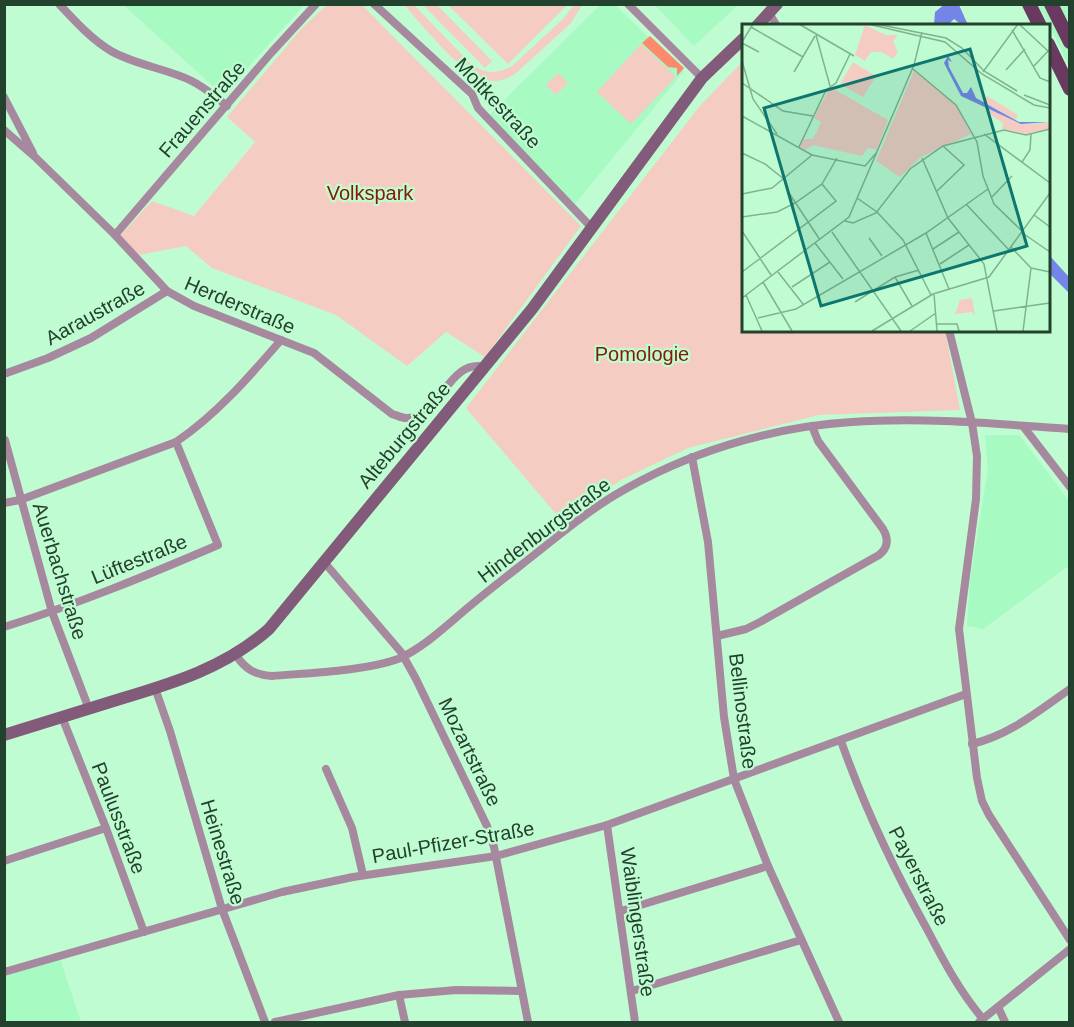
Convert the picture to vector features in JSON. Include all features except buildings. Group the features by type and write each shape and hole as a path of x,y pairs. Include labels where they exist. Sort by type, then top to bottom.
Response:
{"main road":[{"path":"1029,4 1039,24"},
{"path":"1051,4 1070,42"},
{"path":"759,24 773,9"},
{"name":"Alteburgstraße","path":"4,735 198,674 236,655 269,629 557,278 645,153 702,78 742,40"},
{"path":"1050,48 1070,89"}],"street":[{"path":"59,4 91,37 111,51 183,77 207,90 227,106"},
{"name":"Frauenstraße","path":"115,235 316,4"},
{"name":"Moltkestraße","path":"374,4 472,94 478,108 592,228"},
{"path":"628,4 702,78"},
{"path":"773,9 777,24"},
{"path":"4,97 35,157"},
{"name":"Herderstraße","path":"4,130 115,235 167,291 194,306 314,353 392,414 406,418 422,413 462,370 477,364 486,367"},
{"name":"Aaraustraße","path":"4,374 48,358 92,338 167,291"},
{"path":"950,332 972,423 977,456 977,487 959,629 979,790 985,809 1070,940"},
{"path":"4,503 20,500 176,442 189,434 236,392 280,340"},
{"name":"Hindenburgstraße","path":"236,655 249,670 260,675 272,676 374,665 403,656 427,641 604,501 647,477 692,457 753,439 812,426 875,420 1070,429"},
{"path":"717,636 746,629 760,622 879,555 887,545 886,533 818,441 812,426"},
{"path":"1023,426 1070,487"},
{"name":"Auerbachstraße","path":"5,440 52,612 90,709"},
{"name":"Lüftestraße","path":"4,627 121,586 218,545 176,442"},
{"name":"Bellinostraße","path":"692,457 707,533 723,717 734,779 768,866 839,1023"},
{"name":"Mozartstraße","path":"324,562 403,656 487,826 496,856 528,1023"},
{"name":"Heinestraße","path":"155,688 170,731 222,909 265,1023"},
{"path":"972,744 992,738 1022,723 1070,688"},
{"name":"Paul-Pfizer-Straße","path":"4,972 292,890 363,875 496,856 607,825 966,694"},
{"name":"Paulusstraße","path":"62,717 144,932"},
{"name":"Payerstraße","path":"841,741 858,789 902,884 981,1021"},
{"path":"326,770 352,828 363,875"},
{"name":"Waiblingerstraße","path":"607,825 621,911 635,1023"},
{"path":"4,861 106,828"},
{"path":"621,911 768,866"},
{"path":"632,991 801,940"},
{"path":"981,1021 1070,949"},
{"path":"275,1023 399,995 456,990 521,992"},
{"path":"399,995 405,1023"},
{"path":"998,1006 1005,1023"}],"shaded area":[{"path":"123,5 304,5 223,95"},
{"path":"600,5 615,5 684,71 575,204 489,115"},
{"path":"655,5 738,5 694,46"},
{"path":"1038,5 1069,5 1069,67 1050,24"},
{"path":"650,36 684,68 677,76 677,68 668,67 642,43"},
{"path":"985,435 1019,435 1069,501 1070,565 983,629 967,626 970,580 988,469"},
{"path":"59,956 81,1022 5,1022 5,972"}],"green space":[{"name":"Volkspark","path":"328,4 362,5 581,226 485,357 446,332 407,366 336,315 212,268 186,246 139,255 119,237 152,201 194,216 255,142 227,117 301,29"},
{"path":"405,5 414,5 472,65 492,72 512,66 563,19 574,5 582,5 571,23 515,74 493,81 482,79 471,73 448,54"},
{"path":"423,5 437,5 492,61 485,68"},
{"path":"448,5 567,5 508,64"},
{"path":"641,44 676,77 631,124 597,92"},
{"name":"Pomologie","path":"742,62 742,332 945,332 960,410 819,415 688,448 621,480 561,520 466,408 699,107"},
{"path":"558,73 568,83 556,95 546,85"}],"water":[{"path":"945,4 959,5 968,24 961,24 954,19 949,24 934,24 935,12"},
{"path":"1050,256 1069,277 1069,293 1050,274"}]}
